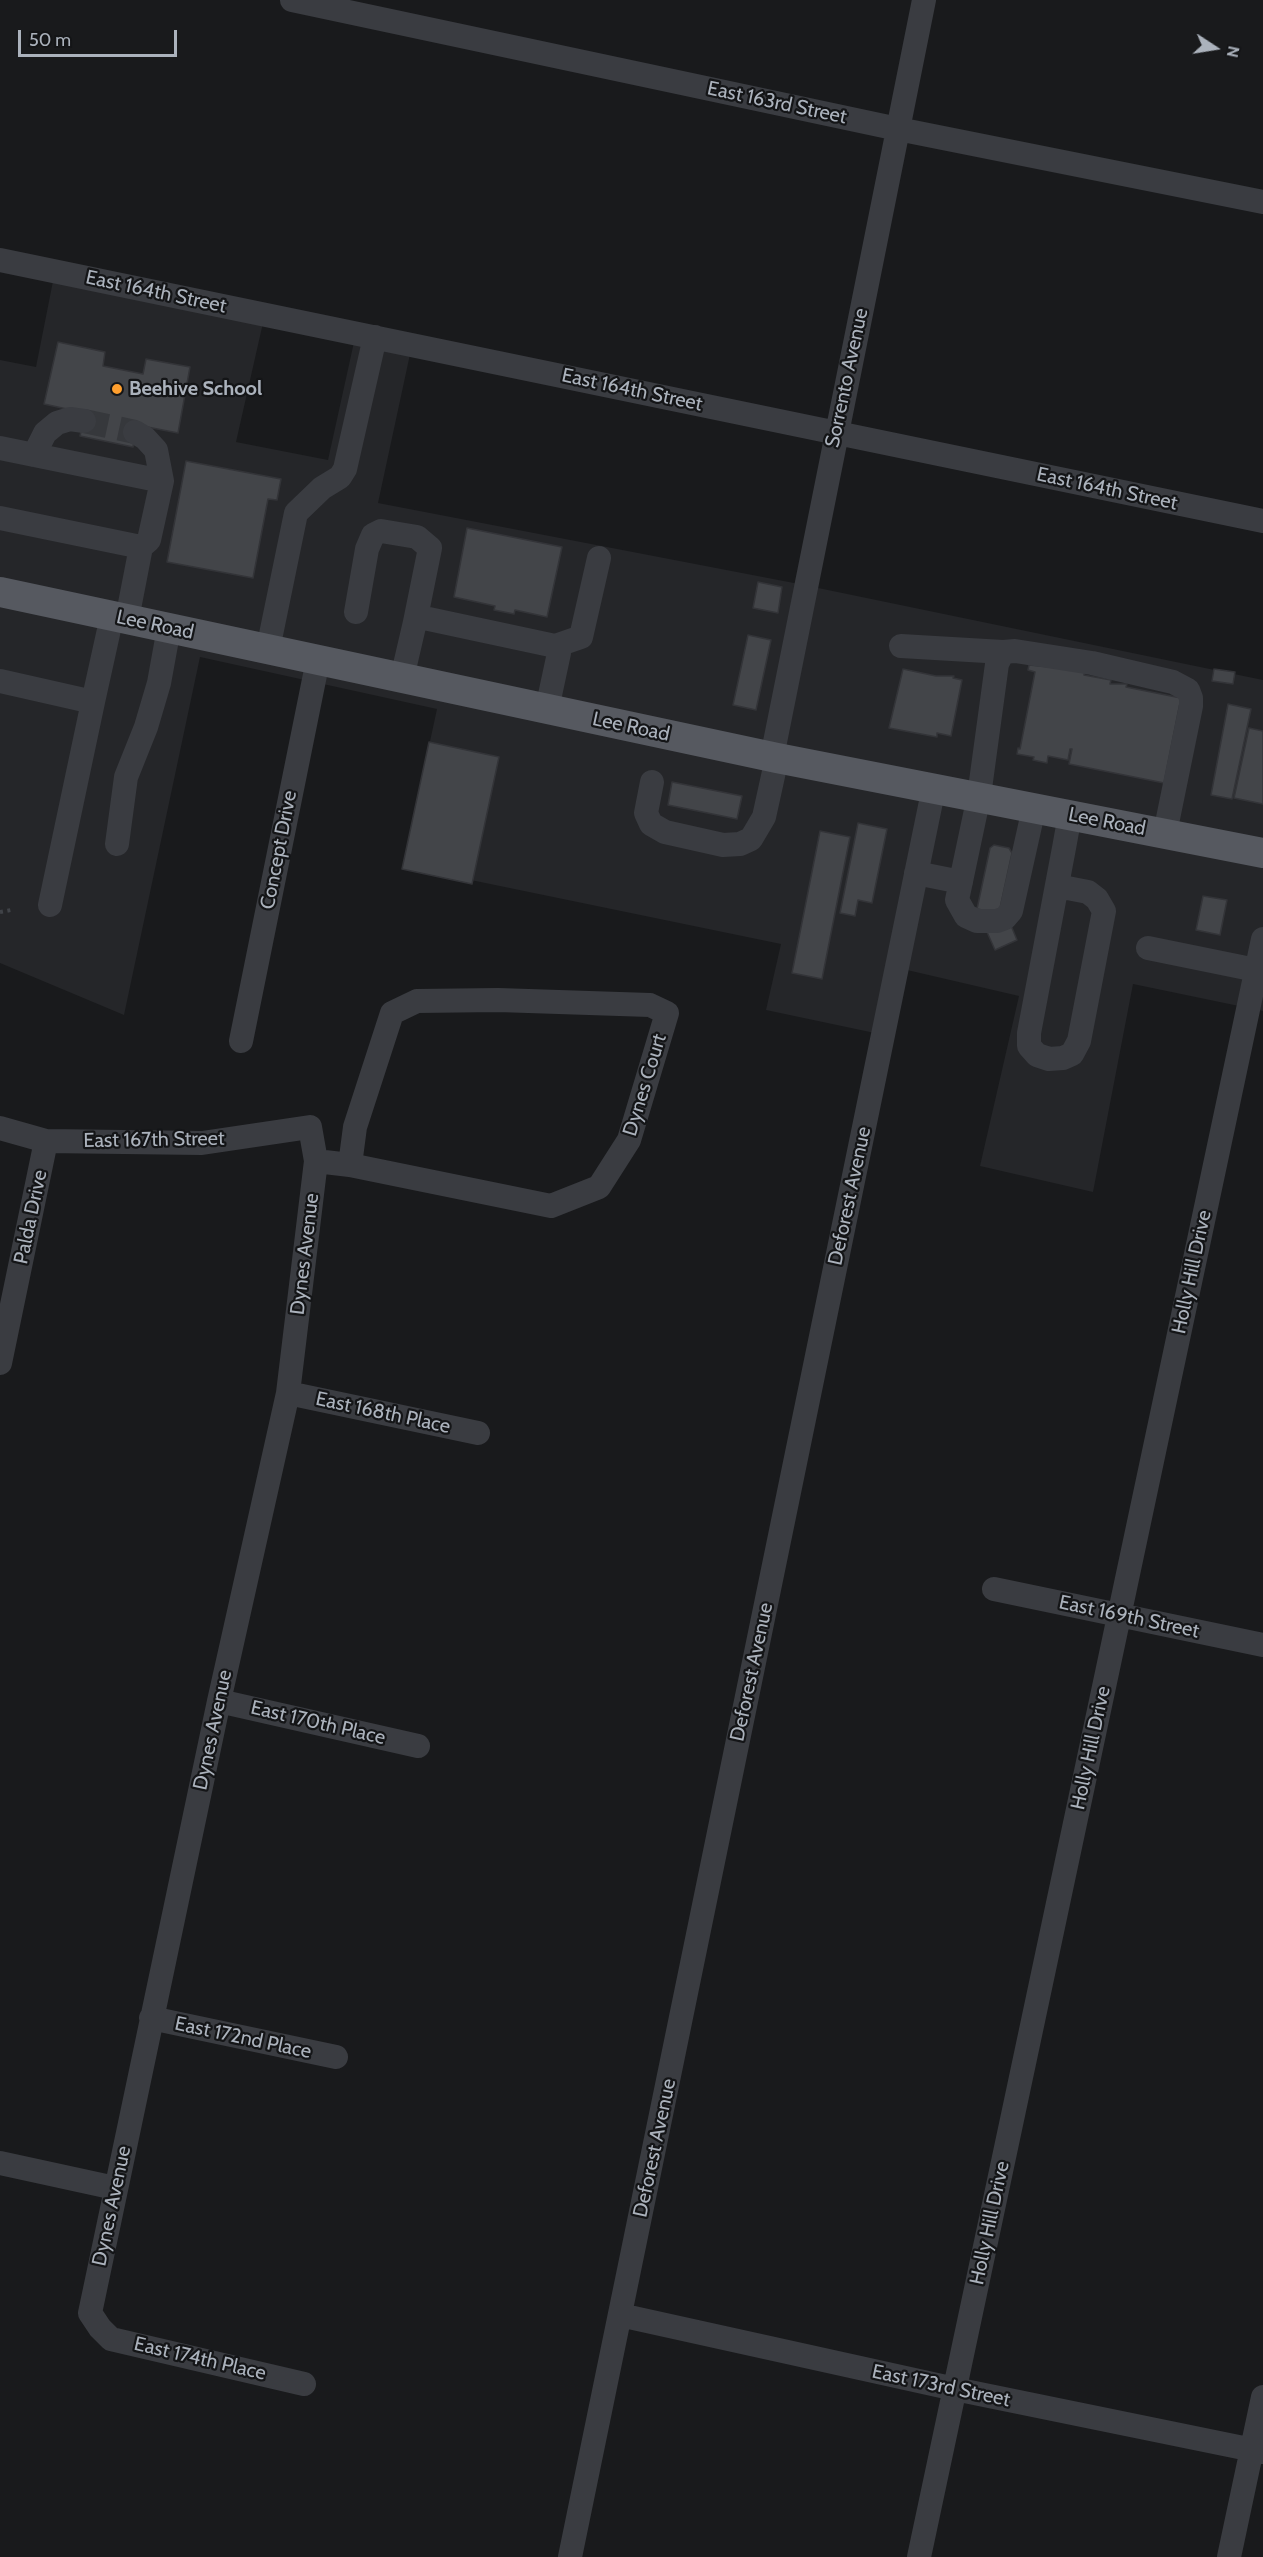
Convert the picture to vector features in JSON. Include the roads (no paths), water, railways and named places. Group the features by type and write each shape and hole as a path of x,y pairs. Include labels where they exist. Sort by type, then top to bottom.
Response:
{"main road":[{"name":"Lee Road","path":"0,592 775,757 1263,853"}],"street":[{"name":"East 163rd Street","path":"292,0 898,129 1263,202"},
{"name":"Sorrento Avenue","path":"652,782 646,813 651,824 665,832 723,845 740,844 751,839 764,817 836,432 924,0"},
{"name":"East 164th Street","path":"0,260 1263,521"},
{"path":"268,649 296,513 322,488 340,477 345,469 375,337"},
{"path":"34,455 45,433 57,423 70,419 84,421"},
{"path":"50,905 93,702 141,547 149,540 162,481 156,450 145,438 135,432"},
{"path":"0,448 162,481"},
{"path":"0,518 141,547"},
{"path":"356,612 367,549 373,535 381,531 417,537 430,548 402,678"},
{"path":"415,622 424,618 555,646 581,637 599,558"},
{"path":"117,844 126,777 146,727 159,683 169,628"},
{"path":"547,709 559,653 555,646"},
{"path":"901,646 1015,651 1092,663 1173,682 1188,690 1191,706 1165,833"},
{"path":"1003,652 997,664 979,796 957,900 966,916 977,921 1005,918 1011,911 1034,808"},
{"name":"Concept Drive","path":"241,1041 318,660"},
{"path":"0,681 93,702"},
{"name":"Deforest Avenue","path":"570,2557 934,787"},
{"path":"1057,886 1088,892 1097,898 1104,912 1079,1041 1072,1054 1063,1058 1049,1059 1037,1055 1029,1046 1057,886 1070,815"},
{"path":"916,873 961,882"},
{"name":"Holly Hill Drive","path":"919,2557 1263,939"},
{"path":"1148,948 1256,969"},
{"name":"Dynes Court","path":"316,1161 350,1165 551,1206 599,1187 629,1140 667,1013 650,1005 498,1000 417,1001 392,1013 355,1127 350,1165"},
{"name":"East 167th Street","path":"0,1128 46,1141 202,1143 310,1127"},
{"name":"Dynes Avenue","path":"100,2328 90,2313 115,2188 219,1701 288,1393 316,1161 310,1127"},
{"name":"Palda Drive","path":"0,1363 46,1141"},
{"name":"East 168th Place","path":"288,1393 478,1433"},
{"name":"East 169th Street","path":"994,1589 1263,1645"},
{"name":"East 170th Place","path":"219,1701 418,1746"},
{"name":"East 172nd Place","path":"151,2018 336,2057"},
{"path":"0,2163 115,2188"},
{"name":"East 173rd Street","path":"620,2315 955,2389 1257,2451"},
{"name":"East 174th Place","path":"100,2328 111,2339 304,2384"},
{"path":"1229,2557 1257,2451 1263,2397"}],"tunnel":[{"path":"84,421 135,432"}],"place":[{"name":"Beehive School","path":"117,389"}]}
